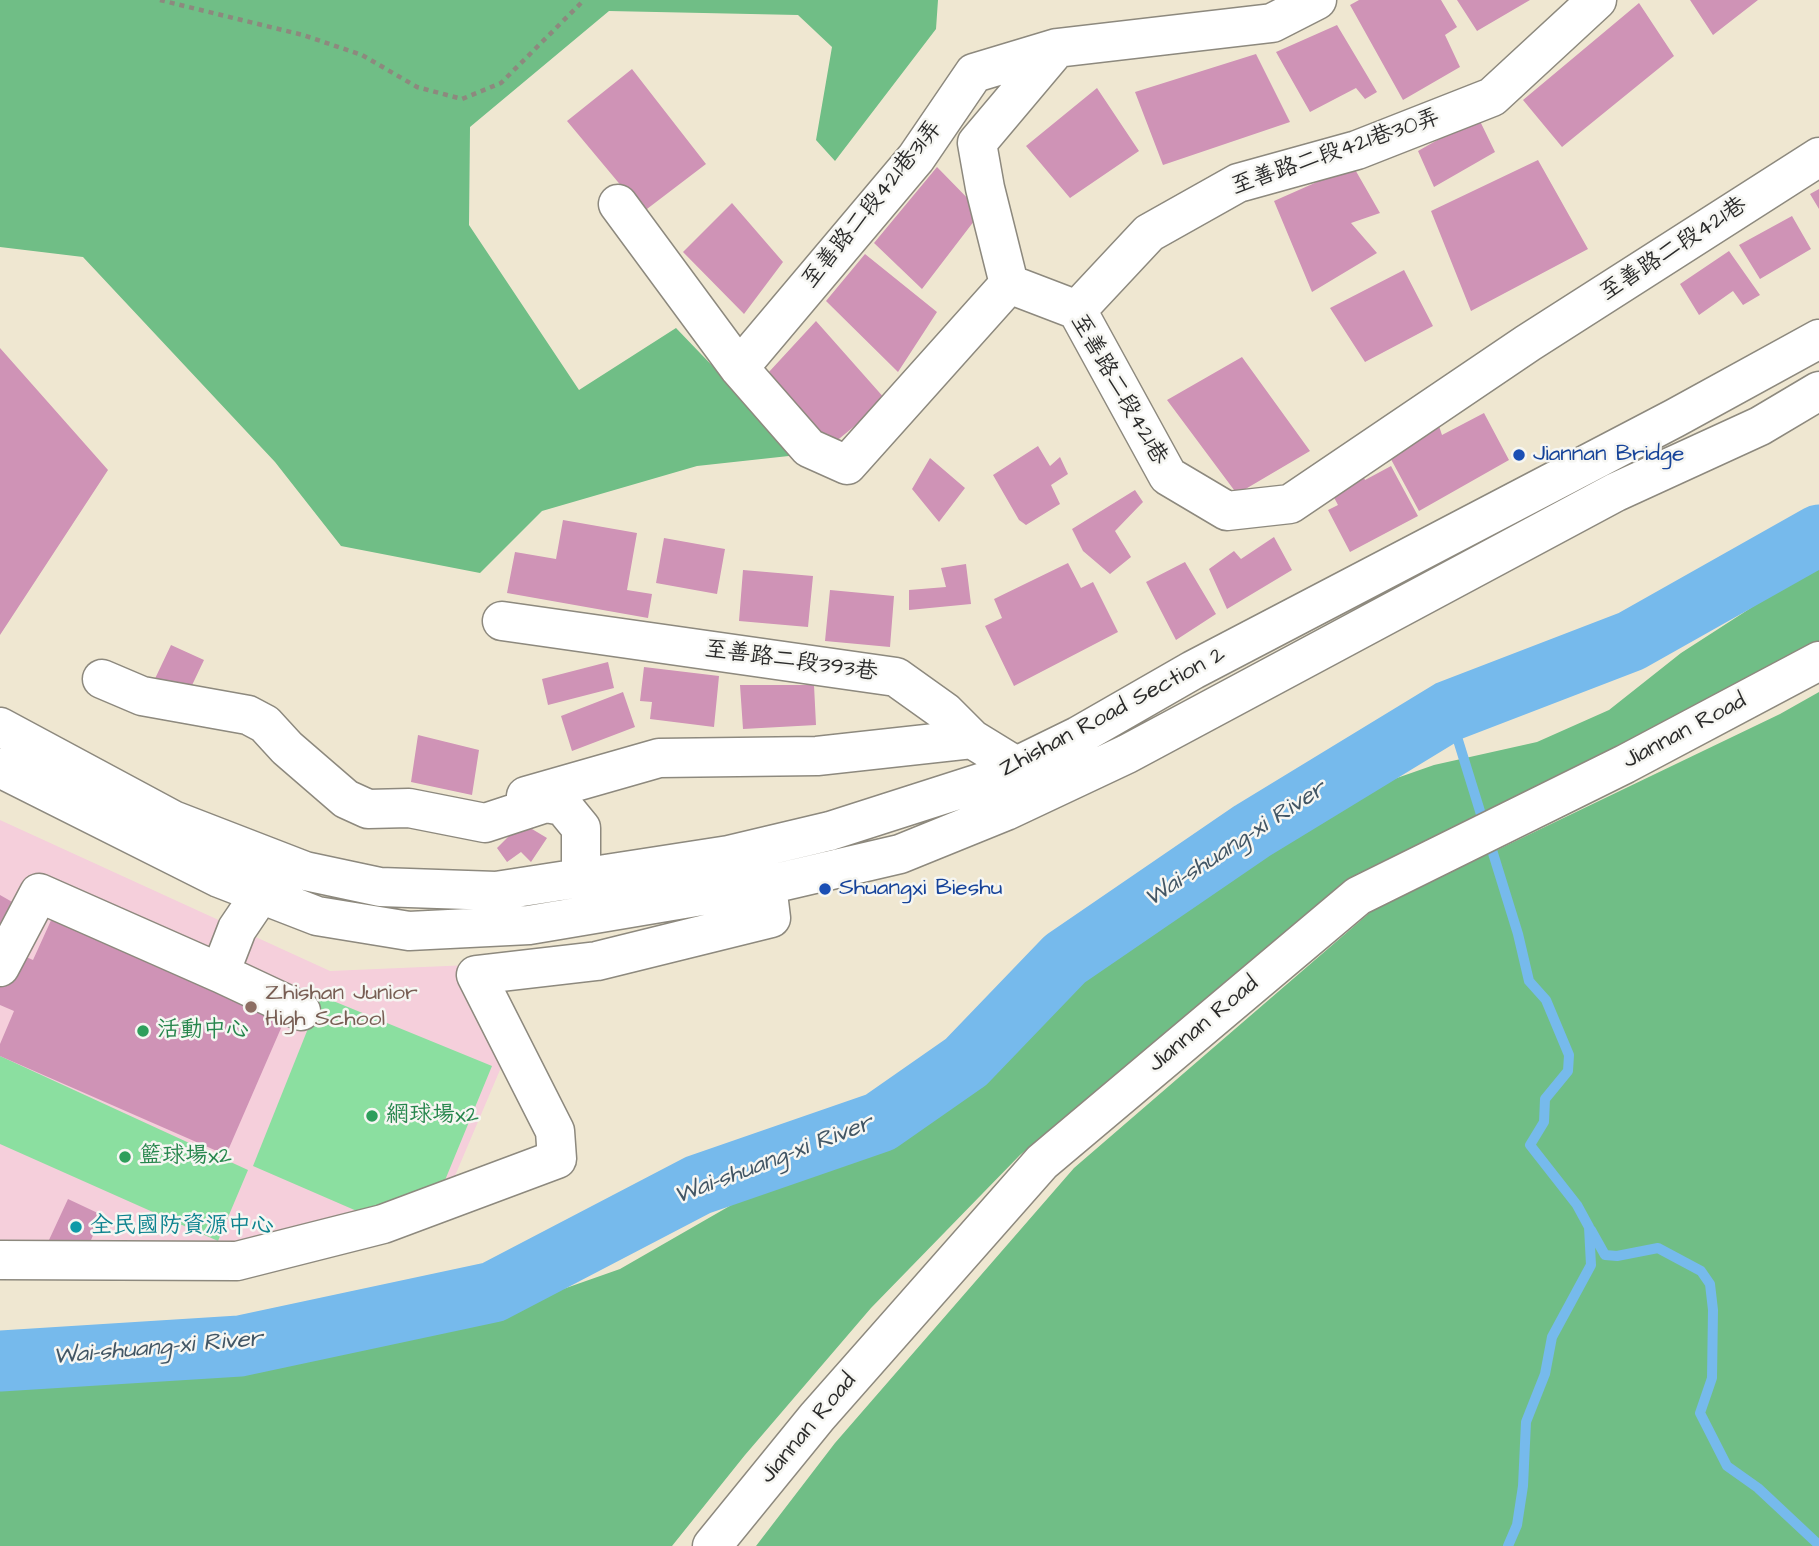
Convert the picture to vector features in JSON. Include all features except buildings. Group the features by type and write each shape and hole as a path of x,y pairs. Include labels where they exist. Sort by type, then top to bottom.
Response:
{"street":[{"path":"618,204 739,368 809,448 847,465 1009,284 977,144 1057,48 1272,23 1317,0"},
{"name":"至善路二段421巷30弄","path":"1077,310 1149,233 1238,183 1357,150 1492,97 1597,0"},
{"name":"至善路二段421巷31弄","path":"739,368 916,158 974,73 1057,48"},
{"name":"至善路二段421巷","path":"1009,284 1077,310 1168,475 1227,511 1290,504 1528,343 1819,157"},
{"name":"Zhishan Road Section 2","path":"0,768 219,878 262,892 317,916 409,931 529,925 767,885 900,854 1819,339"},
{"name":"Zhishan Road Section 2","path":"0,727 173,820 305,871 380,887 496,891 729,855 830,831 986,781 1025,782 1127,754 1616,492 1760,426 1819,391"},
{"name":"至善路二段393巷","path":"502,621 896,677 945,712 972,739 1025,782"},
{"name":"Jiannan Road","path":"712,1546 817,1417 1042,1162 1358,896 1625,764 1819,661"},
{"path":"102,679 142,696 248,715 265,724 287,748 346,799 368,810 409,808 485,823 546,803 563,806 581,828 581,878"},
{"path":"400,785 484,806 659,758 817,757 972,739"},
{"path":"0,1260 237,1261 383,1224 557,1159 555,1131 476,975 597,961 771,918 767,885"},
{"path":"220,973 237,929 262,892"},
{"path":"0,967 39,894 301,1011"}],"path":[{"path":"160,0 303,35 362,55 417,87 462,99 501,83 584,0"}],"shaded area":[{"name":"Zhishan Junior High School","path":"0,820 330,971 493,964 511,1044 446,1197 232,1256 0,1250"}],"green space":[{"path":"0,0 938,0 936,29 835,161 816,140 832,47 798,15 609,11 470,127 469,225 579,390 676,328 798,455 697,466 542,511 480,573 341,546 275,462 83,257 0,247"},
{"path":"1819,564 1819,642 1521,799 1132,1062 1020,1155 871,1308 745,1455 672,1546 0,1546 0,1378 65,1380 227,1369 495,1313 620,1269 761,1188 852,1154 953,1094 1115,953 1190,896 1357,792 1434,765 1537,742 1609,710 1681,653"},
{"path":"1819,692 1819,1546 756,1546 835,1443 1074,1168 1374,909 1780,714"},
{"name":"網球場x2","path":"321,996 492,1066 441,1190 366,1215 253,1166"},
{"name":"籃球場x2","path":"0,1056 248,1170 218,1241 0,1144"}],"waterway":[{"name":"Wai-shuang-xi River","path":"0,1361 240,1346 493,1292 698,1185 880,1122 966,1062 1065,959 1252,831 1449,711 1631,641 1819,535"},
{"path":"1449,711 1518,934 1529,981 1546,1000 1569,1055 1568,1071 1545,1099 1544,1122 1530,1145 1577,1205 1589,1227 1591,1265 1552,1337 1545,1374 1526,1422 1523,1486 1517,1525 1508,1546"},
{"path":"1591,1230 1605,1255 1617,1256 1658,1248 1701,1271 1710,1284 1713,1310 1712,1378 1700,1413 1727,1466 1758,1488 1819,1545"}],"place":[{"name":"Jiannan Bridge","path":"1519,455"},
{"name":"Shuangxi Bieshu","path":"825,889"},
{"name":"Zhishan Junior High School","path":"251,1007"},
{"name":"活動中心","path":"143,1031"},
{"name":"網球場x2","path":"372,1116"},
{"name":"籃球場x2","path":"125,1157"},
{"name":"全民國防資源中心","path":"76,1227"}]}
